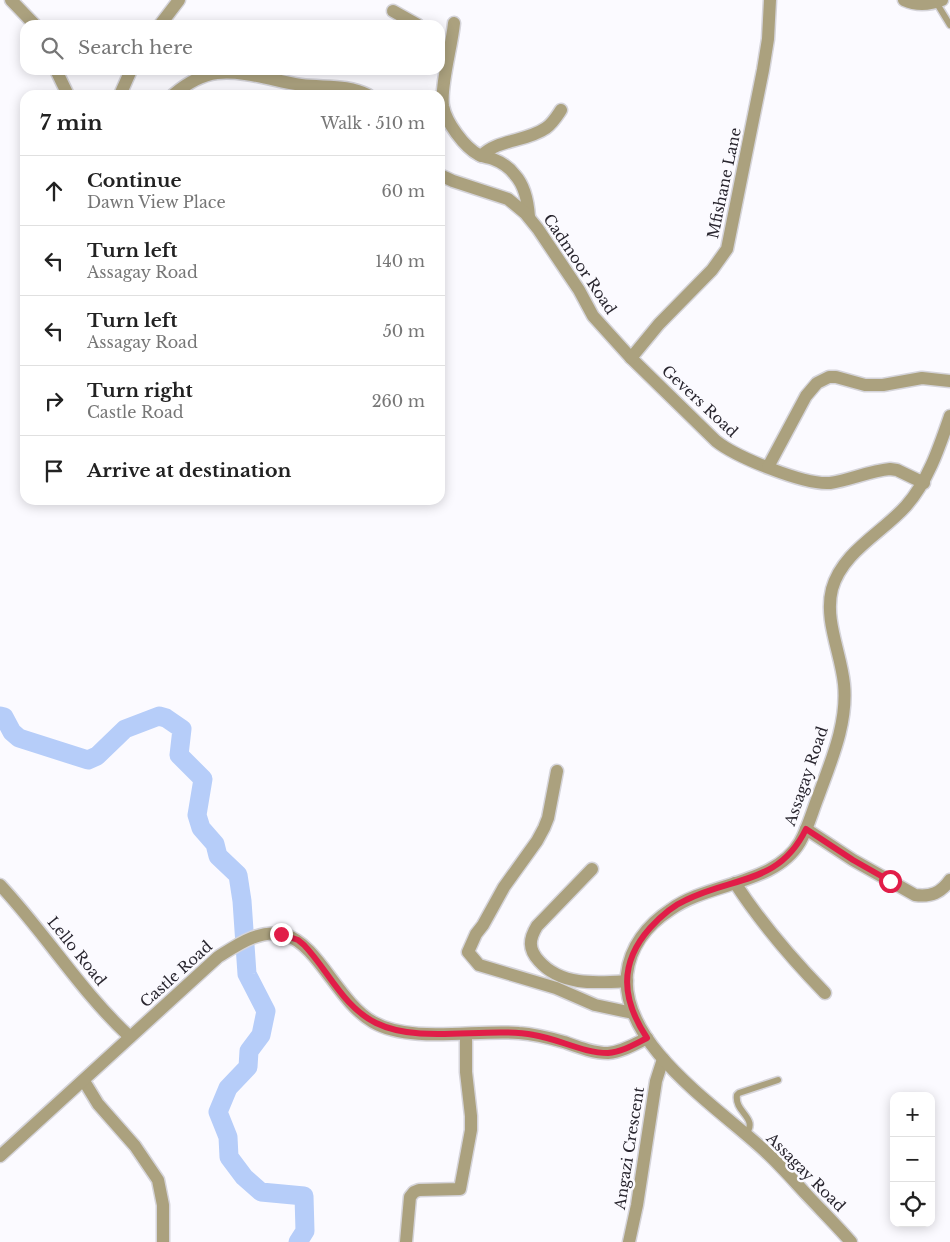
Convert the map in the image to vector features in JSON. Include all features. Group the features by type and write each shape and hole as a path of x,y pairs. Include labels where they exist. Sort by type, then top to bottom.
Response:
{"street":[{"path":"11,0 30,20"},
{"path":"164,20 179,0"},
{"name":"Mfishane Lane","path":"631,358 659,324 712,270 727,249 768,39 770,0"},
{"path":"904,0 920,5 939,1"},
{"path":"393,11 409,20"},
{"path":"444,90 454,23"},
{"path":"445,49 450,55"},
{"path":"58,75 66,90"},
{"path":"122,90 129,75"},
{"path":"179,90 196,79 213,75"},
{"path":"244,75 302,85 345,87 354,90"},
{"path":"445,110 464,144 481,156 494,160 509,169 518,179 528,201 530,217"},
{"path":"481,156 495,146 542,131 554,121 561,110"},
{"name":"Cadmoor Road","path":"445,177 508,199 530,217 579,290 593,316 631,358"},
{"name":"Gevers Road","path":"631,358 721,445 768,467 802,480 816,483 841,481 890,469 924,483"},
{"path":"768,467 806,396 823,379 836,377 865,385 883,385 922,378 950,381"},
{"name":"Assagay Road","path":"851,1242 767,1153 702,1096 654,1050 633,1013 628,995 629,962 638,940 669,910 685,900 752,877 781,862 799,843 806,829 835,748 844,711 844,685 830,611 832,588 854,554 906,507 924,483 950,416"},
{"path":"557,771 548,818 544,828 537,841 504,887 476,934 468,952 479,965 556,988 596,1005 633,1013"},
{"path":"806,829 853,860 915,895 926,896 936,894 950,880"},
{"path":"592,869 537,926 531,936 534,957 544,967 562,977 596,983 627,982"},
{"path":"735,883 774,936 825,993"},
{"name":"Lello Road","path":"0,885 90,993 130,1037"},
{"name":"Castle Road","path":"0,1156 218,957 238,944 264,934 275,933 298,940 314,956 348,1002 374,1022 396,1029 411,1032 466,1034 519,1033 550,1038 596,1052 607,1053 620,1051 647,1038"},
{"path":"406,1242 410,1197 414,1192 419,1190 459,1190 471,1116 466,1072 466,1034"},
{"name":"Angazi Crescent","path":"629,1242 637,1205 656,1081 663,1059"},
{"path":"84,1080 98,1104 135,1146 158,1180 163,1205 164,1242"}],"lane":[{"path":"939,1 950,25"},
{"path":"746,1135 751,1124 736,1102 737,1095 778,1080"}],"waterway":[{"path":"0,716 4,717 12,732 19,738 88,760 97,756 125,729 159,716 166,718 182,729 179,755 203,779 197,815 201,828 215,844 218,856 238,875 242,901 247,974 266,1011 261,1035 249,1051 248,1067 228,1088 218,1112 228,1137 229,1157 244,1177 261,1192 304,1196 305,1231 298,1242"}],"route":[{"path":"281,934 298,940 304,945 348,1002 362,1014 380,1025 406,1031 445,1034 519,1033 550,1038 596,1052 607,1053 620,1051 647,1038 630,1006 627,982 629,962 638,940 669,910 685,900 743,881 781,862 799,843 806,829 853,860 890,881"}]}
